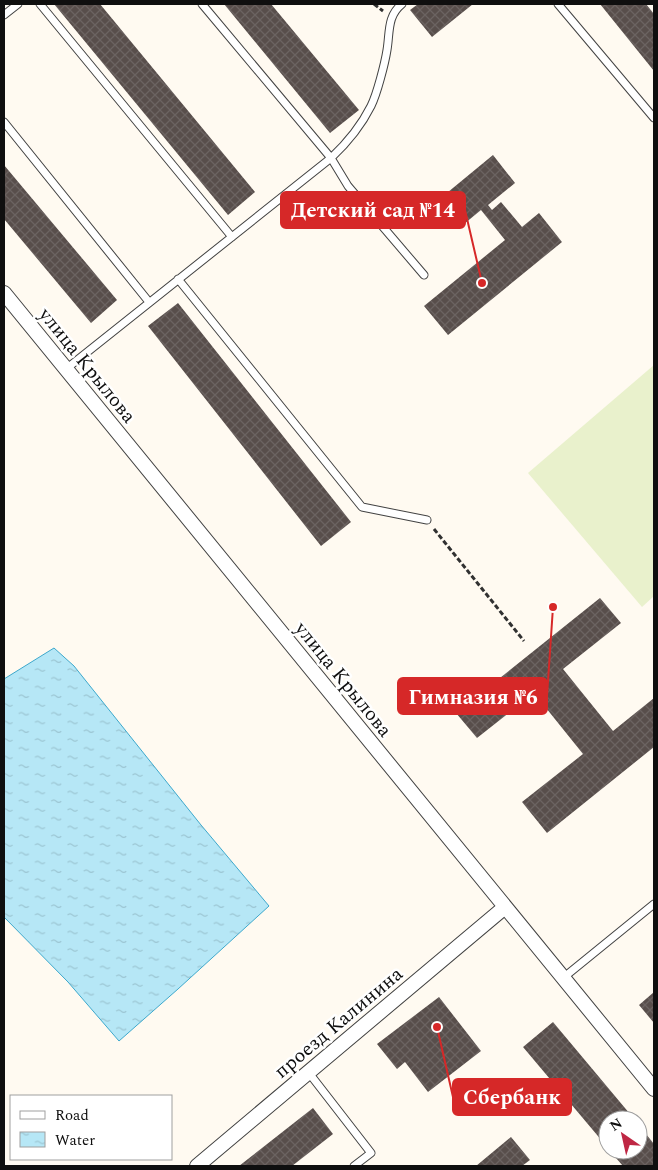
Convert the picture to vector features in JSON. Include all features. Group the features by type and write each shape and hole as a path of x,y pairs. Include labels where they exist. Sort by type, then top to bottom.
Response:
{"street":[{"name":"улица Крылова","path":"4,293 654,1089"},
{"name":"проезд Калинина","path":"197,1166 505,907"}],"lane":[{"path":"4,15 18,4"},
{"path":"40,4 232,237"},
{"path":"202,4 331,158 348,186 424,275"},
{"path":"66,370 331,158 350,139 372,105 387,50 391,17 395,9 402,4"},
{"path":"558,4 654,118"},
{"path":"4,122 149,302"},
{"path":"178,279 362,507 427,520"},
{"path":"563,978 654,904"},
{"path":"309,1073 371,1153 354,1166"}],"path":[{"path":"427,520 524,641"}],"green space":[{"path":"654,365 654,596 642,607 528,473"}],"water":[{"path":"54,648 74,666 201,825 269,906 119,1041 68,982 4,917 4,679"}],"building":[{"path":"54,4 100,4 255,192 228,215"},
{"path":"224,4 271,4 359,110 330,133"},
{"path":"418,4 473,4 432,37 410,10"},
{"path":"600,4 646,4 654,14 654,71"},
{"path":"493,155 515,183 488,205 492,210 501,202 522,227 539,213 562,242 448,335 424,306 505,240 481,210 464,224 442,197"},
{"path":"4,165 117,300 91,323 4,219"},
{"path":"178,303 351,522 321,546 148,326"},
{"path":"600,598 621,623 563,669 613,731 654,698 654,747 547,833 522,802 583,754 534,693 477,738 456,713"},
{"path":"654,992 654,1023 639,1005"},
{"path":"439,997 481,1051 428,1092 405,1062 397,1069 377,1044"},
{"path":"553,1022 627,1110 598,1110 598,1136 523,1047"},
{"path":"313,1108 333,1134 292,1166 239,1166"},
{"path":"648,1136 654,1144 654,1166 623,1166 618,1160 648,1160"},
{"path":"511,1137 530,1160 522,1166 476,1166"}],"place":[{"name":"Детский сад №14","path":"482,283"},
{"name":"Гимназия №6","path":"553,607"},
{"name":"Сбербанк","path":"437,1027"}]}
